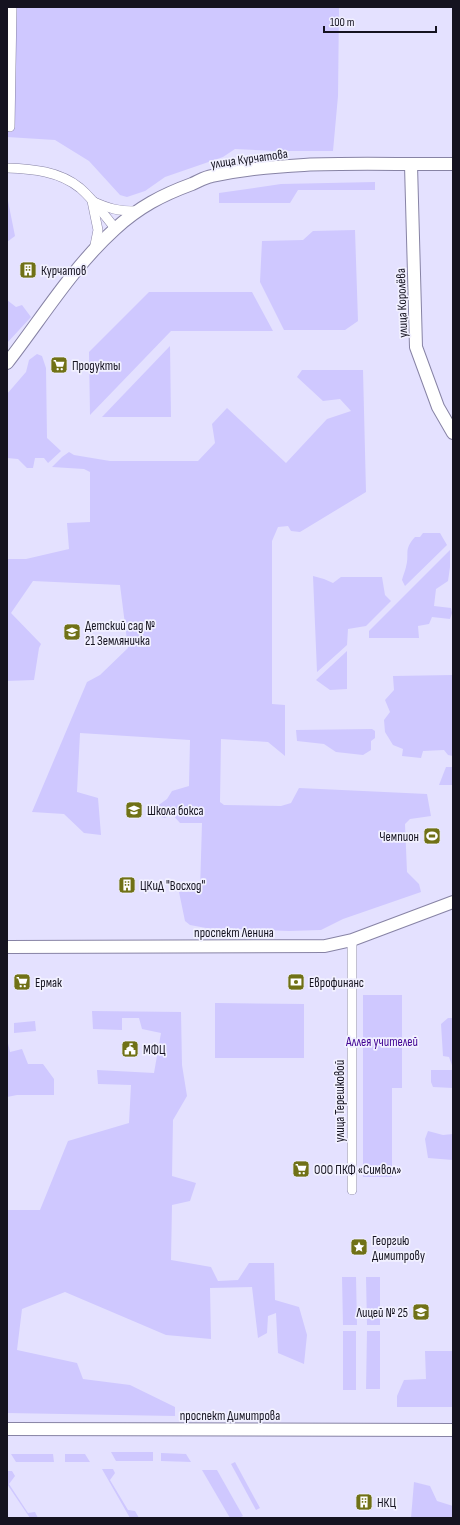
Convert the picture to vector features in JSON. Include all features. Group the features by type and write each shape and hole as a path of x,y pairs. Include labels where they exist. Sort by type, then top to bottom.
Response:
{"main road":[{"name":"улица Курчатова","path":"7,363 69,279 94,250 115,228 137,211 165,194 210,176 271,167 332,164 453,164"},
{"name":"улица Королёва","path":"411,165 416,346 438,407 453,433"},
{"name":"проспект Ленина","path":"7,947 325,946 352,940 453,902"},
{"name":"проспект Димитрова","path":"7,1429 453,1430"}],"street":[{"path":"10,127 12,7"},
{"path":"7,168 34,169 61,177 80,188 115,228"},
{"path":"92,201 119,211 137,211"},
{"path":"92,201 98,230 94,250"},
{"name":"улица Терешковой","path":"352,940 352,1190"}],"green space":[{"path":"7,7 339,7 338,96 333,151 235,149 223,157 165,177 145,191 127,197 120,195 89,161 55,140 7,137"},
{"path":"375,182 375,190 298,190 290,203 219,203 219,193 281,184"},
{"path":"7,196 15,236 7,242"},
{"path":"355,230 358,321 345,330 284,330 260,282 262,241 303,240 313,231"},
{"path":"149,292 252,292 273,331 171,331 90,415 89,352"},
{"path":"7,300 16,307 22,305 31,317 7,343"},
{"path":"170,346 171,417 102,417"},
{"path":"37,354 42,356 46,368 47,438 61,451 48,463 44,458 35,458 33,468 27,468 18,459 7,458 7,394 26,372 29,360"},
{"path":"302,370 363,370 366,492 300,532 291,531 288,526 278,527 272,541 272,704 285,705 285,756 268,742 221,739 220,802 224,805 281,806 291,803 299,788 427,794 431,816 410,819 405,824 407,872 419,884 421,892 343,919 321,930 289,931 206,928 190,925 185,921 179,892 200,891 202,823 180,823 172,814 165,818 155,815 156,807 167,799 172,791 189,786 190,740 80,733 77,792 98,798 101,835 84,833 64,814 32,812 87,682 100,675 128,648 120,585 33,581 11,613 41,644 34,680 7,681 7,559 26,559 69,549 67,523 90,522 90,472 84,469 52,467 69,452 74,455 110,461 198,461 215,443 212,424 227,408 286,463 327,419 351,411 340,399 323,401 297,377"},
{"path":"423,533 440,533 447,545 405,586 402,580 406,569 409,545 415,537 420,537"},
{"path":"450,550 448,581 436,589 434,606 451,608 452,613 450,619 432,617 429,624 418,626 419,638 369,638 369,631"},
{"path":"313,576 333,583 341,577 382,577 385,595 391,601 366,626 348,629 347,645 317,672"},
{"path":"347,651 347,689 330,690 316,680"},
{"path":"453,675 453,756 448,755 444,750 423,751 421,758 402,756 403,749 393,745 385,732 384,720 390,712 385,700 394,690 393,676"},
{"path":"372,729 375,731 375,738 371,741 371,750 363,755 336,752 324,744 297,741 296,730"},
{"path":"446,767 453,767 453,785 439,785"},
{"name":"Аллея учителей","path":"363,995 402,995 402,1088 392,1088 392,1177 363,1177"},
{"path":"215,1003 304,1004 304,1058 215,1058"},
{"path":"92,1011 181,1012 182,1065 187,1096 173,1120 172,1176 196,1183 190,1201 172,1205 171,1260 211,1267 218,1281 238,1280 249,1263 274,1263 275,1300 299,1307 307,1335 304,1364 278,1353 276,1313 268,1316 267,1333 258,1338 252,1287 210,1288 211,1339 166,1335 65,1292 22,1309 17,1350 77,1363 83,1379 130,1385 175,1407 175,1416 7,1413 7,1210 40,1210 68,1141 129,1123 131,1085 98,1084 97,1070 154,1073 161,1033 142,1029 139,1018 122,1018 122,1030 93,1029"},
{"path":"448,1018 453,1018 453,1068 449,1057 443,1056 441,1024"},
{"path":"35,1021 36,1031 14,1033 14,1023"},
{"path":"7,1039 10,1052 22,1049 28,1064 43,1064 54,1079 54,1095 17,1095 7,1097"},
{"path":"431,1070 453,1070 453,1088 433,1087 431,1082"},
{"path":"428,1131 443,1135 453,1134 453,1160 428,1158 425,1139"},
{"path":"342,1277 356,1277 357,1325 343,1325"},
{"path":"366,1277 380,1277 380,1325 367,1325"},
{"path":"343,1331 356,1331 356,1390 343,1390"},
{"path":"367,1331 380,1331 380,1389 366,1389"},
{"path":"425,1351 453,1351 453,1407 397,1407 397,1396 404,1380 426,1379"},
{"path":"111,1452 153,1452 153,1461 116,1461"},
{"path":"161,1453 186,1454 191,1462 161,1461"},
{"path":"11,1454 53,1454 54,1462 16,1462"},
{"path":"65,1454 85,1454 90,1462 65,1462"},
{"path":"235,1462 260,1508 256,1510 231,1464"},
{"path":"102,1469 113,1469 115,1473 110,1480 128,1510 135,1511 139,1518 130,1518"},
{"path":"202,1470 217,1470 243,1516 239,1518 230,1518"},
{"path":"7,1471 12,1471 15,1476 9,1484 28,1513 35,1512 38,1518 30,1518 7,1484"},
{"path":"414,1482 430,1486 437,1501 453,1506 453,1518 411,1518"}],"place":[{"name":"Курчатов","path":"28,270"},
{"name":"Продукты","path":"59,365"},
{"name":"Детский сад № 21 Земляничка","path":"72,632"},
{"name":"Школа бокса","path":"134,810"},
{"name":"Чемпион","path":"432,836"},
{"name":"ЦКиД \"Восход\"","path":"127,885"},
{"name":"Ермак","path":"22,982"},
{"name":"Еврофинанс","path":"296,982"},
{"name":"МФЦ","path":"130,1049"},
{"name":"ООО ПКФ «Символ»","path":"301,1169"},
{"name":"Георгию Димитрову","path":"359,1247"},
{"name":"Лицей № 25","path":"421,1312"},
{"name":"НКЦ","path":"364,1502"}]}
